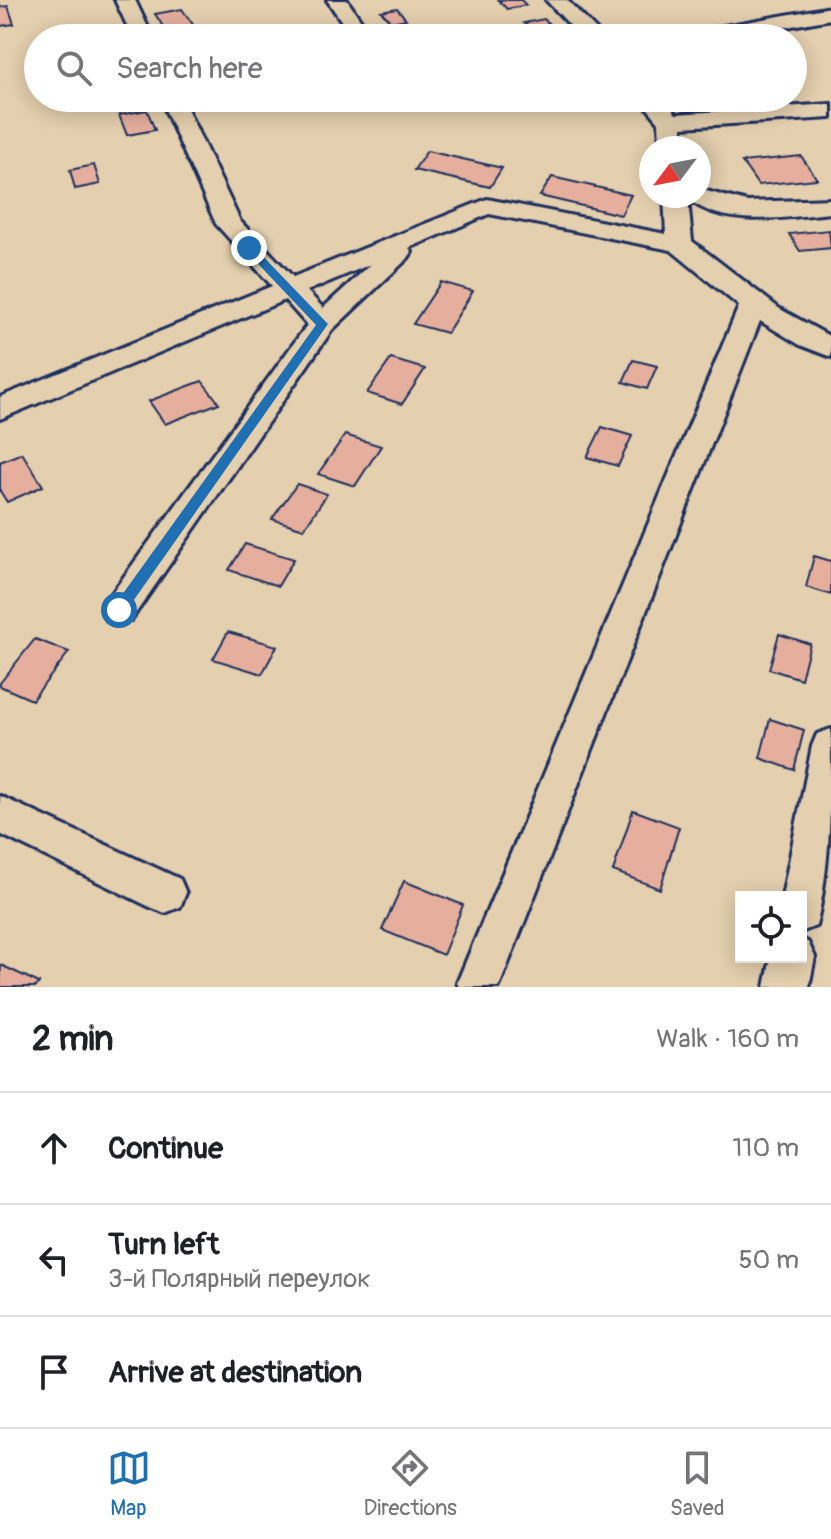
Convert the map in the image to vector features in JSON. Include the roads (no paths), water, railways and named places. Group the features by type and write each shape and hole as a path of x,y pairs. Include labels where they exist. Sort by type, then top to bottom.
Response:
{"street":[{"path":"125,0 136,24"},
{"path":"337,0 353,24"},
{"path":"556,0 580,24"},
{"path":"762,7 781,22"},
{"path":"770,24 831,13"},
{"path":"670,121 831,111"},
{"path":"177,112 229,224 322,324"},
{"path":"662,112 670,121 671,136"},
{"path":"711,201 734,210 754,212 831,206"},
{"path":"0,409 487,206 679,244 780,323 831,348"},
{"path":"677,208 679,244"},
{"path":"119,610 322,324 416,236"},
{"path":"479,983 753,304"},
{"path":"805,891 831,746"},
{"path":"0,814 165,893"},
{"path":"787,987 792,963"}]}
